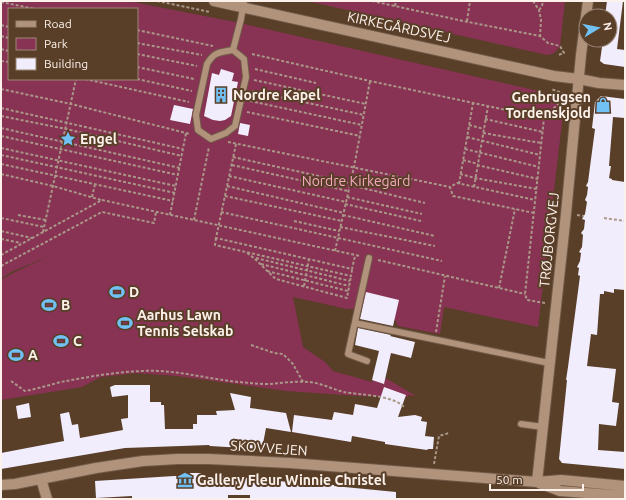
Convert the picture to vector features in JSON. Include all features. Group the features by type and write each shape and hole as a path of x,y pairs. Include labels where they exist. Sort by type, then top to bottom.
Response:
{"street":[{"name":"KIRKEGÅRDSVEJ","path":"214,1 243,4 554,76 599,83 625,85"},
{"name":"TRØJBORGVEJ","path":"537,482 566,214 581,55 588,1"},
{"name":"SKOVVEJEN","path":"1,485 15,484 96,468 143,461 178,459 290,463 537,482"},
{"path":"41,479 47,499"},
{"path":"537,482 561,480 625,486"},
{"path":"537,482 560,491 625,496"}],"lane":[{"path":"233,50 243,4"},
{"path":"233,50 244,59 246,78 235,126 226,134 211,139 198,130 196,115 206,68 211,57 216,53 233,50"},
{"path":"366,361 348,354 369,258"},
{"path":"355,323 550,363"},
{"path":"521,424 543,427"}],"path":[{"path":"372,1 540,36 548,43 560,46 564,53 558,55"},
{"path":"395,6 396,1"},
{"path":"467,21 470,1"},
{"path":"533,1 539,10 540,36"},
{"path":"539,10 543,1"},
{"path":"1,2 30,8"},
{"path":"138,30 544,118"},
{"path":"138,43 211,57"},
{"path":"138,54 206,68"},
{"path":"138,67 204,81"},
{"path":"245,67 316,83"},
{"path":"246,78 366,104"},
{"path":"138,79 201,93"},
{"path":"43,232 76,80"},
{"path":"90,80 198,104"},
{"path":"335,251 360,136 370,81"},
{"path":"551,89 565,94 565,98 544,118 525,294 527,300 556,304"},
{"path":"243,90 364,115"},
{"path":"241,99 362,124"},
{"path":"459,184 473,103"},
{"path":"474,187 488,106"},
{"path":"1,108 183,149"},
{"path":"238,110 360,136"},
{"path":"1,116 66,129 182,156"},
{"path":"486,119 542,132"},
{"path":"469,125 484,129"},
{"path":"1,128 180,168"},
{"path":"170,215 186,132"},
{"path":"483,132 541,143"},
{"path":"1,136 178,175"},
{"path":"467,137 540,155"},
{"path":"194,220 211,139"},
{"path":"236,144 215,245 351,276"},
{"path":"1,148 176,186"},
{"path":"465,149 539,167"},
{"path":"1,155 175,193"},
{"path":"233,157 425,203"},
{"path":"463,160 538,179"},
{"path":"1,164 173,201"},
{"path":"232,165 348,191"},
{"path":"1,174 53,186 102,200 369,258 525,294"},
{"path":"460,174 537,189"},
{"path":"229,176 421,221"},
{"path":"534,213 453,196 450,187 457,183 536,200"},
{"path":"92,197 95,184"},
{"path":"227,186 436,236"},
{"path":"225,196 342,221"},
{"path":"347,197 422,214"},
{"path":"1,255 102,200"},
{"path":"499,288 515,209"},
{"path":"1,266 102,212 154,223 156,212"},
{"path":"221,212 442,261"},
{"path":"18,215 46,220"},
{"path":"1,218 44,227"},
{"path":"604,218 625,221"},
{"path":"294,221 340,231"},
{"path":"340,227 435,246"},
{"path":"1,231 32,238"},
{"path":"216,238 352,269"},
{"path":"1,239 22,244"},
{"path":"246,252 255,258 267,270 268,273 276,279 347,298 356,256"},
{"path":"255,258 350,281"},
{"path":"304,286 309,259"},
{"path":"260,264 349,286"},
{"path":"267,270 348,291"},
{"path":"434,339 445,276"},
{"path":"251,345 274,353 283,354 293,364 303,382"},
{"path":"11,381 25,391 118,373 155,371 238,382 268,384 311,382 344,392 369,395 390,400 402,405 405,408"},
{"path":"434,467 439,436 449,433"}],"green space":[{"name":"Nordre Kirkegård","path":"1,1 128,1 240,23 547,93 562,100 562,122 538,327 444,307 440,334 398,326 390,309 347,309 293,297 303,347 325,362 333,371 372,382 375,376 387,379 416,396 360,396 286,391 177,376 136,373 101,377 82,387 1,400 1,280 49,256 11,272 1,279"},
{"path":"307,1 565,1 560,46 555,52 547,55"}],"building":[{"path":"607,1 623,1 618,41 618,8 606,8"},
{"path":"602,48 617,48 625,50 625,67 604,64 600,61"},
{"name":"Nordre Kapel","path":"221,69 234,73 232,81 238,82 231,116 220,121 204,116 212,73 219,75"},
{"path":"601,96 625,99 625,118 613,117 609,166 611,166 609,178 612,180 625,182 625,290 614,289 614,293 604,291 604,294 600,294 597,335 591,334 587,366 616,369 612,402 619,403 616,426 599,424 598,450 625,452 625,469 562,463 559,459 566,380 580,276 578,275 579,268 577,267 580,261 581,253 579,252 582,247 583,235 581,233 584,229 585,220 582,219 585,214 587,202 585,200 588,187 586,186 588,182 595,129 592,128 595,102"},
{"path":"174,105 193,109 190,124 170,120"},
{"path":"240,123 250,125 248,136 238,134"},
{"path":"366,292 399,300 393,326 360,319"},
{"path":"358,328 415,342 411,358 391,353 384,384 372,380 379,351 355,345"},
{"path":"115,385 150,385 150,402 161,402 161,405 164,405 165,429 193,429 193,424 197,424 197,415 217,415 216,411 235,410 230,393 251,397 250,408 286,413 291,432 266,428 262,449 209,445 125,448 1,469 1,453 64,441 60,414 69,412 72,425 78,424 80,438 123,430 121,419 128,418 128,395 112,397 110,387"},
{"path":"384,387 406,395 398,417 415,415 422,417 421,421 427,422 425,436 434,437 433,449 427,450 385,444 385,442 352,436 351,442 292,432 294,415 332,420 334,412 353,415 355,404 377,408"},
{"path":"29,403 31,417 18,419 16,406"},
{"path":"190,473 201,473 201,476 226,476 396,492 396,499 250,499 250,495 228,495 228,499 132,499 132,496 96,498 95,481 189,476"}],"place":[{"name":"Nordre Kapel","path":"221,95"},
{"name":"Genbrugsen Tordenskjold","path":"603,105"},
{"name":"Engel","path":"68,139"},
{"name":"D","path":"117,292"},
{"name":"B","path":"49,305"},
{"name":"Aarhus Lawn Tennis Selskab","path":"125,323"},
{"name":"C","path":"61,341"},
{"name":"A","path":"16,355"},
{"name":"Gallery Fleur Winnie Christel","path":"185,480"}]}
